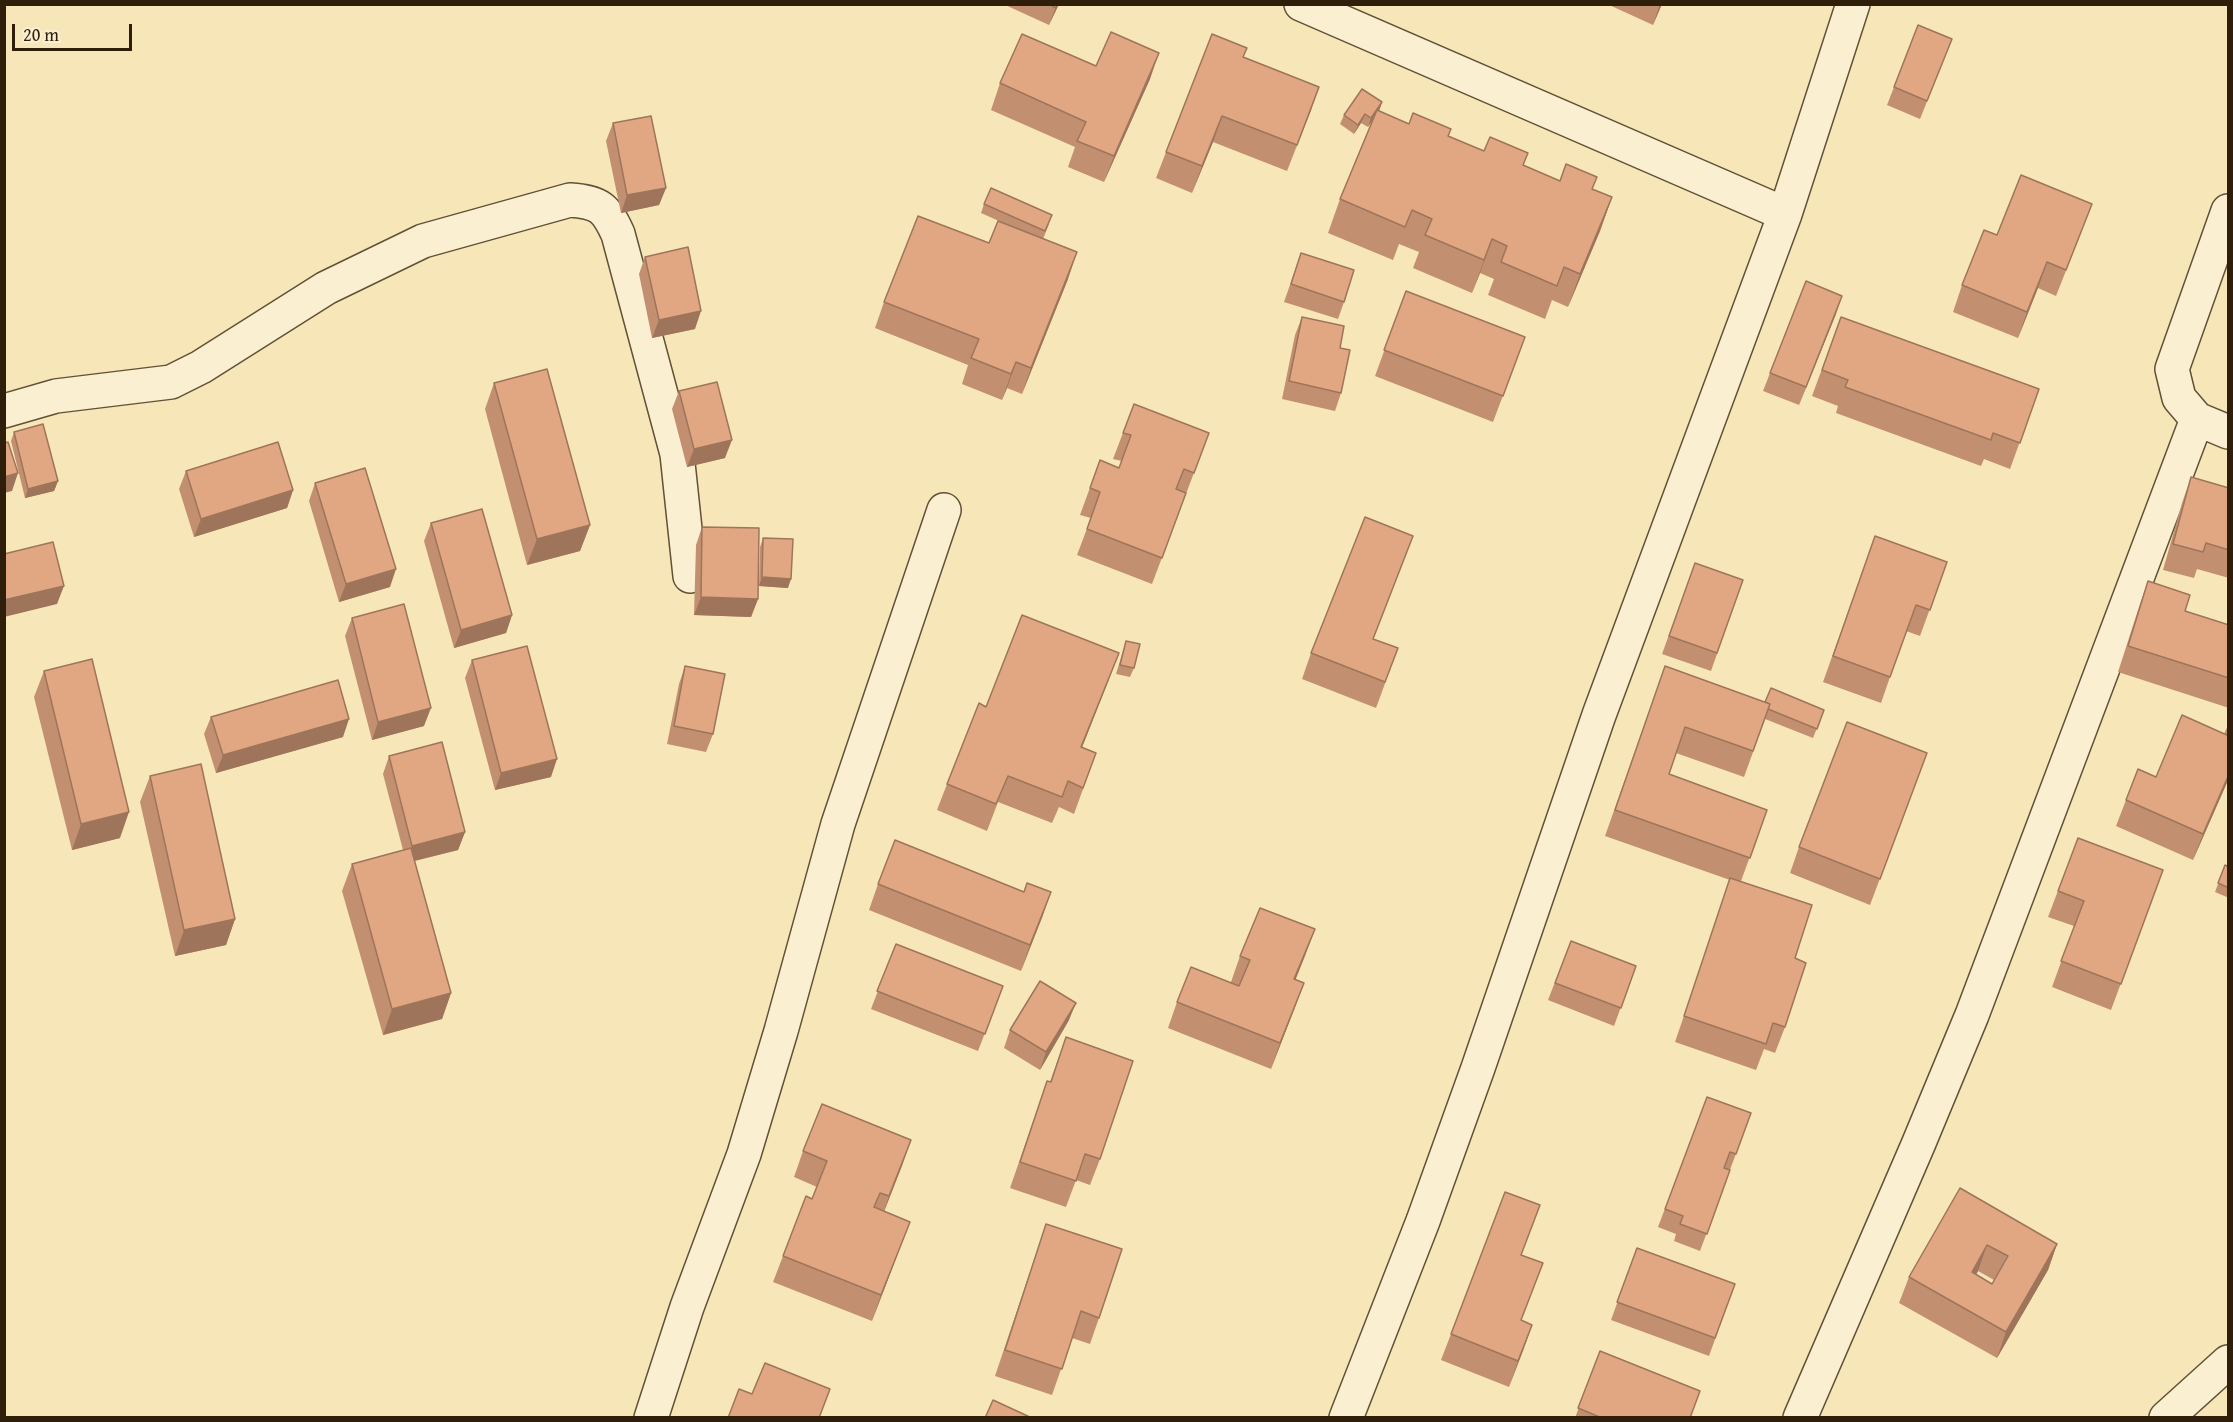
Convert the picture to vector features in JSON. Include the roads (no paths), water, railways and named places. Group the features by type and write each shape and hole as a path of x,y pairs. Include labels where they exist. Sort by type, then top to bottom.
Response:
{"street":[{"path":"1301,4 1785,214"},
{"path":"1346,1418 1424,1221 1599,715 1785,214 1853,4"},
{"path":"4,411 56,396 171,382 201,367 326,288 423,242 570,200 586,201 602,207 618,234 677,454 690,576"},
{"path":"2229,211 2172,369 2179,398 2197,419 2229,432"},
{"path":"1800,1418 1972,1015 2197,419"},
{"path":"651,1418 687,1307 744,1154 781,1031 838,824 944,510"},
{"path":"2166,1418 2229,1362"}]}
